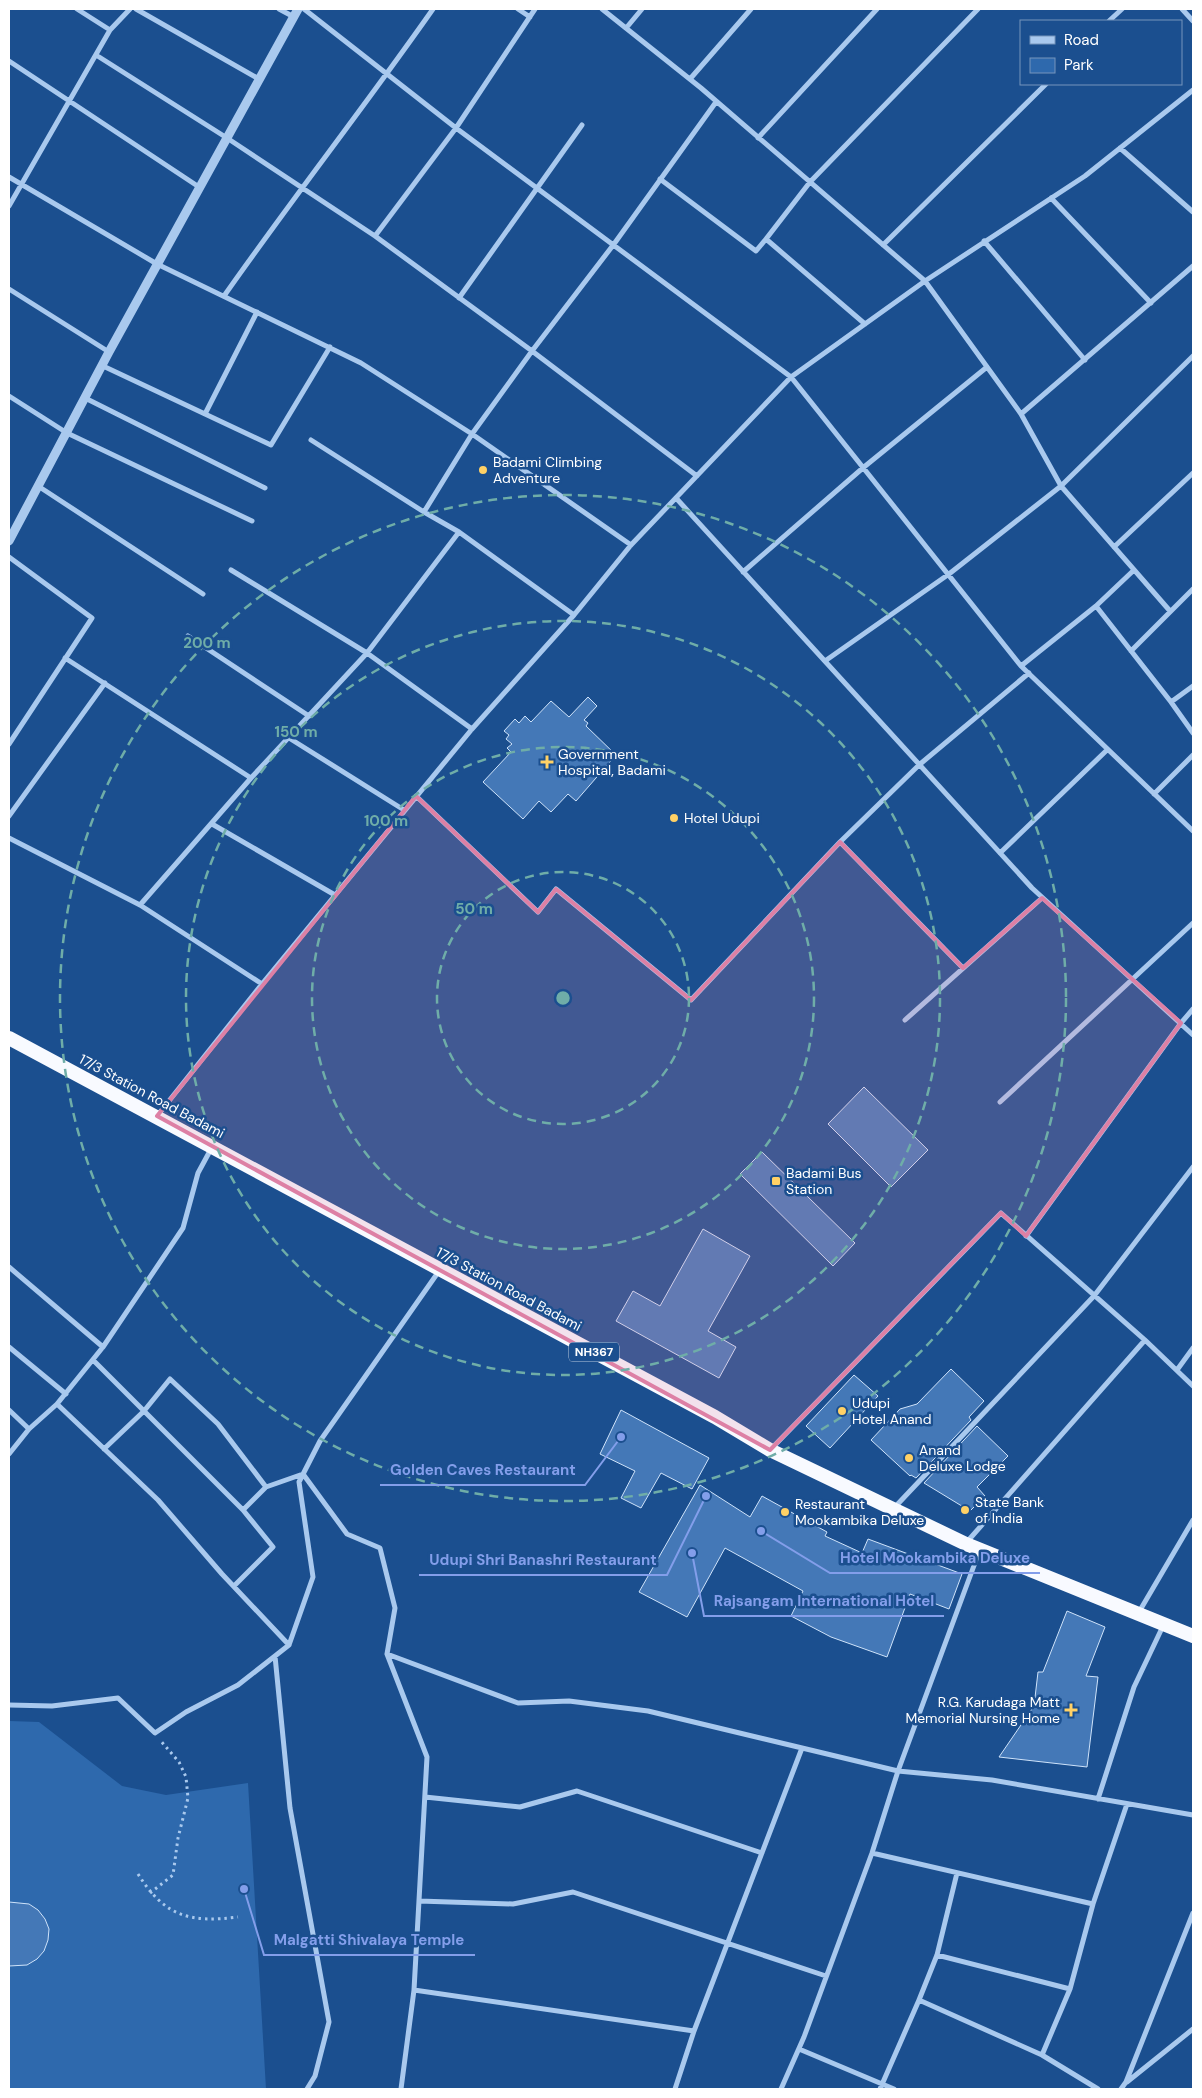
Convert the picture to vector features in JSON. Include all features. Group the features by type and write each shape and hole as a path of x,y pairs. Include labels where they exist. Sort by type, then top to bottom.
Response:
{"highway":[{"name":"17/3 Station Road Badami","path":"9,1038 715,1417 770,1450 966,1544 1139,1612 1193,1636"}],"street":[{"path":"77,9 110,30"},
{"path":"9,206 110,30 130,9"},
{"path":"136,9 260,79"},
{"path":"9,541 109,352 296,13 279,9"},
{"path":"304,9 456,128 791,377 1021,666 1193,831"},
{"path":"224,296 301,187 387,74 433,9"},
{"path":"518,9 530,17"},
{"path":"375,236 456,128 535,9"},
{"path":"602,9 690,79 925,281 1021,414 1061,486 1170,611"},
{"path":"627,27 642,9"},
{"path":"690,79 751,9"},
{"path":"758,138 877,9"},
{"path":"660,179 756,252 810,182 978,9"},
{"path":"1110,20 1122,9"},
{"path":"1182,9 1193,21"},
{"path":"96,55 227,138 375,236 532,351 697,476"},
{"path":"9,61 200,187"},
{"path":"883,245 1045,85"},
{"path":"157,1116 262,984 472,729 574,614 631,545 791,377 925,281 1051,198 1120,148 1193,90"},
{"path":"424,512 472,434 532,351 614,244 716,102"},
{"path":"459,298 582,125"},
{"path":"1120,148 1193,212"},
{"path":"9,177 20,186 157,264 361,363 472,434 631,545"},
{"path":"1051,198 1151,303"},
{"path":"766,239 865,324"},
{"path":"984,241 1085,360"},
{"path":"1021,414 1193,266"},
{"path":"9,289 109,352"},
{"path":"205,414 257,312"},
{"path":"103,366 271,446 330,347"},
{"path":"825,661 949,574 1061,486 1193,356"},
{"path":"743,572 864,467 987,367"},
{"path":"9,396 67,433 252,521"},
{"path":"85,398 265,488"},
{"path":"311,440 459,532 574,614"},
{"path":"1114,547 1193,473"},
{"path":"38,486 203,594"},
{"path":"676,498 1042,898 1193,1034"},
{"path":"140,905 252,778 367,653 459,532"},
{"path":"9,557 92,618 9,744"},
{"path":"231,570 367,653 472,729"},
{"path":"1021,666 1096,606 1134,570"},
{"path":"1131,650 1193,589"},
{"path":"1096,606 1193,733"},
{"path":"188,636 308,716"},
{"path":"65,658 252,778"},
{"path":"416,796 538,912 556,889 691,1000 840,842 919,765 1029,673"},
{"path":"9,816 105,683"},
{"path":"1171,702 1193,686"},
{"path":"289,738 404,810"},
{"path":"1000,854 1107,750"},
{"path":"1154,794 1193,755"},
{"path":"212,824 335,895"},
{"path":"9,838 140,905 262,984"},
{"path":"840,842 963,968"},
{"path":"905,1020 1042,898"},
{"path":"1000,1102 1134,980 1193,923"},
{"path":"1026,1236 1193,1009"},
{"path":"9,1454 29,1429 66,1394 103,1347 182,1228 198,1172 212,1146"},
{"path":"893,1509 1094,1296 1193,1167"},
{"path":"770,1450 1001,1214 1145,1340 1193,1386"},
{"path":"9,1267 103,1347"},
{"path":"9,1705 52,1706 118,1698 155,1734 186,1712 238,1685 289,1645 313,1577 299,1482 320,1441 440,1271"},
{"path":"966,1544 1145,1340"},
{"path":"9,1347 66,1394"},
{"path":"1178,1370 1193,1348"},
{"path":"93,1360 243,1510 273,1547 234,1586"},
{"path":"104,1449 144,1411 170,1379 218,1424 266,1487"},
{"path":"57,1404 158,1500 289,1645"},
{"path":"9,1410 29,1429"},
{"path":"243,1510 266,1487 304,1474"},
{"path":"304,1474 347,1534 380,1548 396,1608 387,1654 427,1757 414,1990 401,2089"},
{"path":"1139,1612 1193,1520"},
{"path":"781,2089 872,1853 898,1771 980,1549"},
{"path":"1098,1799 1134,1688 1164,1623"},
{"path":"387,1654 518,1703 569,1701 648,1711 898,1771 992,1780 1193,1815"},
{"path":"275,1656 290,1808 329,2022 315,2076 307,2089"},
{"path":"674,2089 694,2031 802,1748"},
{"path":"424,1797 520,1807 577,1791 762,1852"},
{"path":"1042,2056 1070,1989 1093,1904 1127,1804"},
{"path":"872,1853 1093,1904"},
{"path":"880,2089 937,1955 957,1873"},
{"path":"419,1901 513,1904 573,1892 826,1976"},
{"path":"1121,2089 1126,2082 1193,1913"},
{"path":"937,1955 1070,1989"},
{"path":"414,1990 694,2031"},
{"path":"919,2000 1042,2056 1098,2089"},
{"path":"1126,2082 1193,2029"},
{"path":"798,2049 894,2089"}],"path":[{"path":"150,1893 173,1875 178,1838 188,1798 186,1776 179,1762 155,1734"},
{"path":"138,1874 156,1900 176,1912 193,1918 214,1920 238,1917"}],"highlighted area":[{"path":"416,796 538,912 556,889 691,1000 840,842 963,968 1042,898 1181,1023 1026,1236 1001,1213 770,1450 157,1116"}],"green space":[{"path":"9,1721 39,1722 122,1786 166,1795 248,1783 266,2089 9,2089"}],"building":[{"path":"588,697 597,706 584,720 588,723 586,726 616,755 576,801 568,794 551,812 539,801 523,819 483,782 511,752 507,748 512,744 506,739 509,735 504,731 515,719 519,723 525,716 531,722 551,701 569,717"},
{"path":"864,1087 928,1150 891,1187 828,1124"},
{"path":"762,1152 855,1243 833,1266 740,1174"},
{"path":"703,1229 750,1256 708,1331 736,1347 719,1378 616,1321 633,1291 660,1306"},
{"path":"951,1369 984,1401 969,1417 971,1420 916,1478 910,1476 871,1440 900,1409 917,1404"},
{"name":"Udupi Hotel Anand","path":"854,1375 878,1396 830,1448 806,1426"},
{"path":"621,1410 709,1458 692,1489 661,1473 641,1508 621,1498 635,1471 600,1454"},
{"path":"977,1426 1008,1456 977,1487 985,1496 970,1511 924,1483"},
{"path":"700,1485 750,1517 762,1496 827,1532 825,1536 862,1553 868,1539 962,1574 949,1609 910,1594 887,1657 831,1637 791,1616 803,1591 725,1548 687,1617 639,1592"},
{"path":"1067,1611 1105,1627 1086,1676 1098,1677 1087,1767 999,1757 1034,1706 1038,1672 1043,1672"},
{"path":"9,1902 29,1904 38,1910 45,1919 49,1929 44,1951 37,1959 27,1965 9,1966"}],"place":[{"name":"Badami Climbing Adventure","path":"483,470"},
{"name":"Government Hospital, Badami","path":"547,762"},
{"name":"Hotel Udupi","path":"674,818"},
{"name":"Badami Bus Station","path":"776,1181"},
{"name":"Udupi Hotel Anand","path":"842,1411"},
{"name":"Golden Caves Restaurant","path":"621,1437"},
{"name":"Anand Deluxe Lodge","path":"909,1458"},
{"name":"Udupi Shri Banashri Restaurant","path":"706,1496"},
{"name":"State Bank of India","path":"965,1510"},
{"name":"Restaurant Mookambika Deluxe","path":"785,1512"},
{"name":"Hotel Mookambika Deluxe","path":"761,1531"},
{"name":"Rajsangam International Hotel","path":"692,1553"},
{"name":"R.G. Karudaga Matt Memorial Nursing Home","path":"1071,1710"},
{"name":"Malgatti Shivalaya Temple","path":"244,1889"}]}
